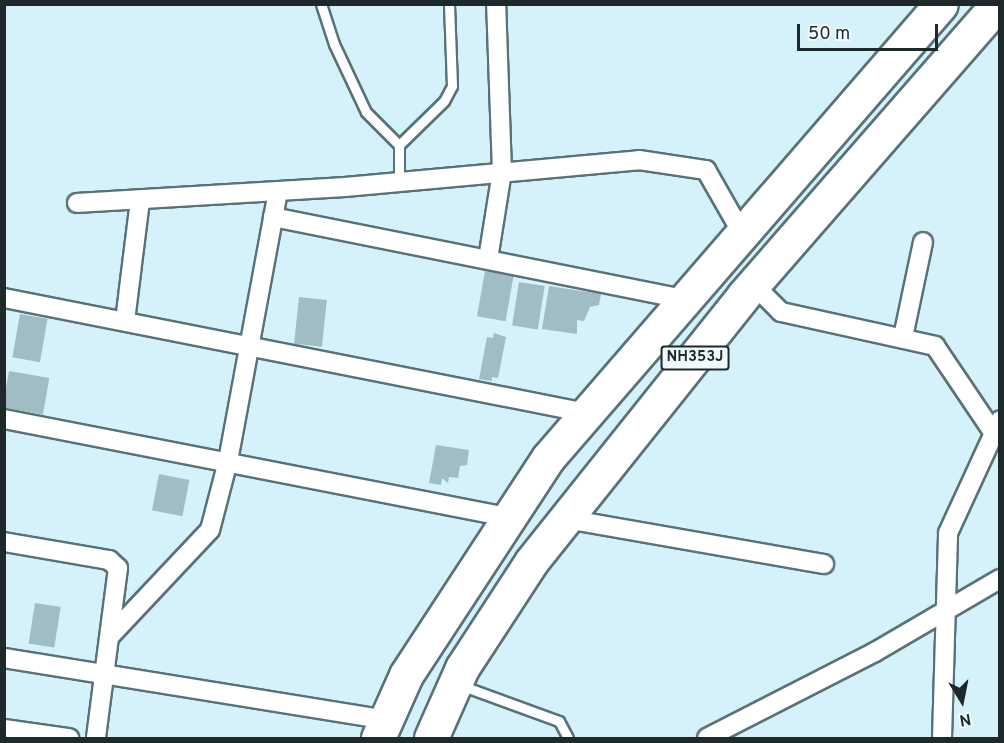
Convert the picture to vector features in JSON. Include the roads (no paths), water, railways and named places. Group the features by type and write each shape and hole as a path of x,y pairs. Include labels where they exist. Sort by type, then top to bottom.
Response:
{"highway":[{"name":"NH353J","path":"381,729 406,675 507,517 548,458 941,4"},
{"name":"NH353J","path":"431,738 455,683 531,562 754,285 998,4"}],"street":[{"path":"488,259 502,172 496,4"},
{"path":"77,203 278,192 639,160 706,170 742,233"},
{"path":"111,635 203,540 215,513 228,461 278,192"},
{"path":"125,321 140,200"},
{"path":"273,217 685,299"},
{"path":"903,337 923,242"},
{"path":"754,285 781,312 924,341 941,352 997,428 948,533 942,738"},
{"path":"4,298 586,413"},
{"path":"4,419 507,517"},
{"path":"566,519 824,564"},
{"path":"4,542 115,563 120,572 96,738"},
{"path":"707,738 875,652 999,579"},
{"path":"4,658 105,674 381,729"},
{"path":"4,729 69,738"}],"lane":[{"path":"321,4 334,44 366,112 399,145 399,182"},
{"path":"399,145 444,101 452,86 449,4"},
{"path":"455,683 560,721 568,738"}]}
